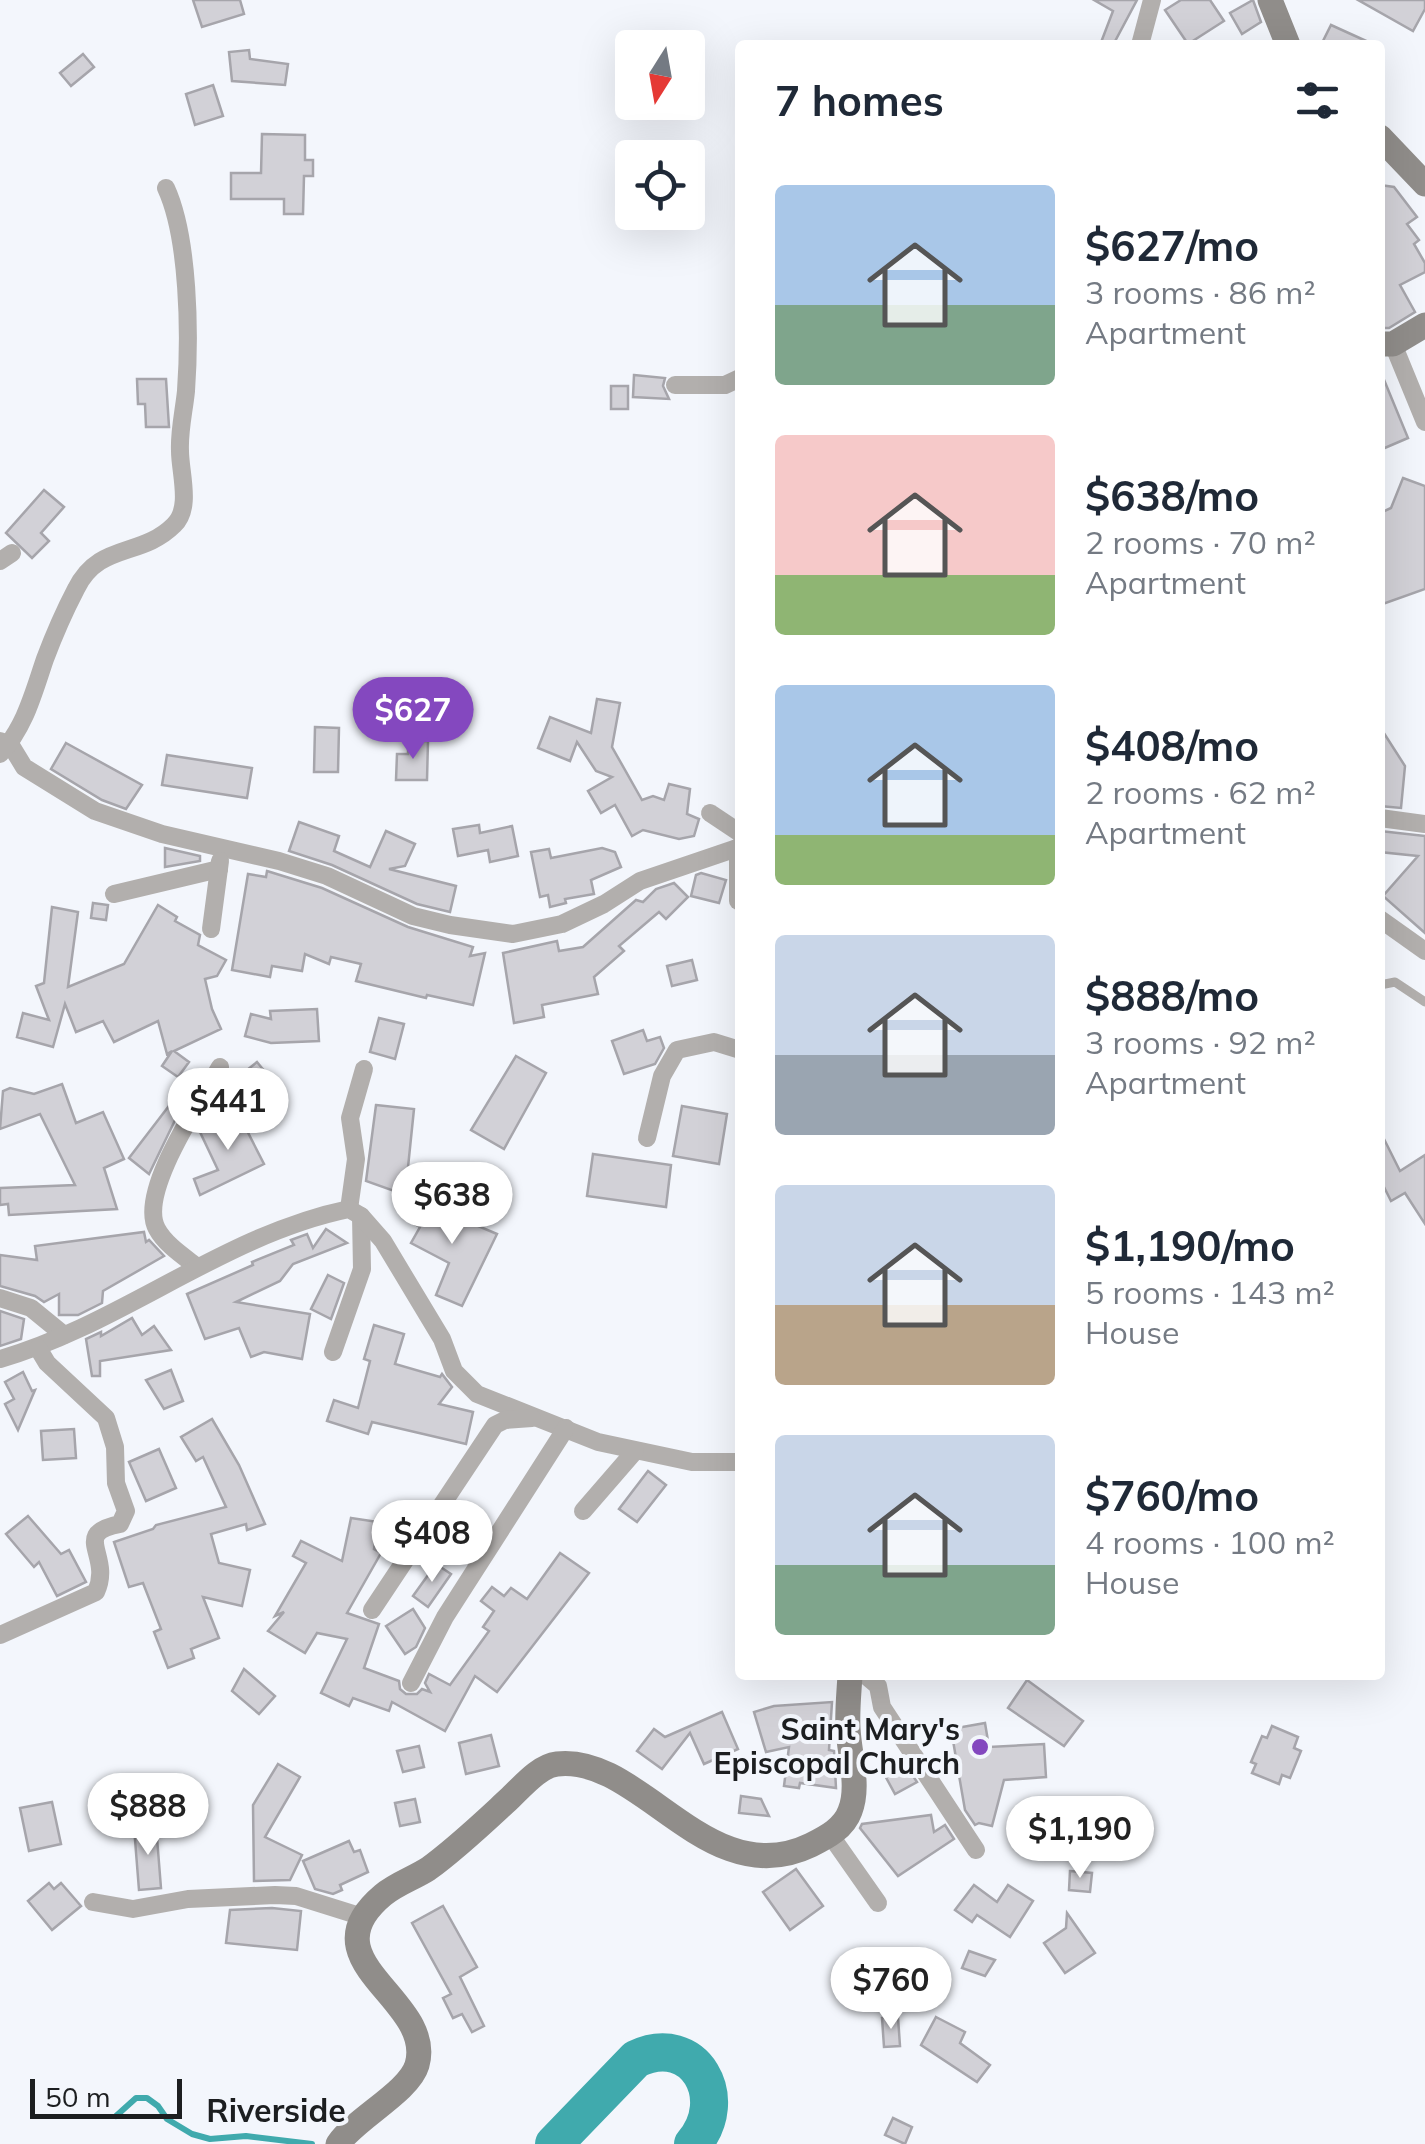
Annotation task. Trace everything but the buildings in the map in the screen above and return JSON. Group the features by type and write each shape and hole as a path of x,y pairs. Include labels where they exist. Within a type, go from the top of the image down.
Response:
{"main road":[{"path":"1270,1 1285,40"},
{"path":"1385,142 1425,184"},
{"path":"1386,344 1425,325"},
{"path":"339,2141 378,2104 402,2088 419,2060 407,2018 358,1956 356,1938 363,1917 384,1894 436,1863 550,1765 576,1762 595,1769 686,1827 740,1852 764,1857 793,1854 830,1836 850,1813 854,1792 848,1726 850,1680"}],"street":[{"path":"1141,40 1152,0"},
{"path":"166,188 176,208 183,243 186,388 180,448 180,516 176,524 156,538 102,558 86,570 52,638 24,722 3,747 24,767 95,811 162,834 222,846 327,876 413,916 514,934 562,924 640,881 735,844"},
{"path":"1386,344 1425,422"},
{"path":"675,385 725,385 735,380"},
{"path":"710,813 735,838"},
{"path":"1385,819 1425,824"},
{"path":"211,930 222,846"},
{"path":"114,894 219,869"},
{"path":"1385,923 1425,951"},
{"path":"647,1138 662,1076 677,1050 714,1042 735,1048"},
{"path":"196,1266 156,1228 152,1204 162,1173 220,1067"},
{"path":"333,1352 362,1270 350,1118 364,1070"},
{"path":"0,1360 38,1348 196,1266 315,1216 355,1213"},
{"path":"355,1213 382,1241 409,1283 442,1339 454,1372 477,1394 598,1442 692,1462 735,1462"},
{"path":"0,1298 30,1308 64,1335"},
{"path":"0,1635 96,1592 102,1568 94,1544 96,1533 100,1528 120,1524 126,1512 116,1483 115,1446 106,1418 47,1363 38,1348"},
{"path":"372,1610 495,1425 505,1420 537,1417"},
{"path":"411,1683 445,1618 566,1428"},
{"path":"583,1511 635,1451"},
{"path":"871,1680 878,1686 882,1707 976,1850"},
{"path":"830,1836 878,1902"},
{"path":"94,1902 133,1909 188,1899 286,1896 363,1917"}],"lane":[{"path":"1385,985 1394,982 1425,1002"}],"waterway":[{"path":"554,2144 636,2059 657,2053 675,2054 690,2062 708,2090 709,2108 693,2144"},
{"path":"116,2116 136,2098 147,2098 167,2119 192,2134 210,2139 246,2136 312,2144"}],"place":[{"name":"Saint Mary's Episcopal Church","path":"980,1747"}],"district":[{"name":"Riverside","path":"276,2111"}]}
